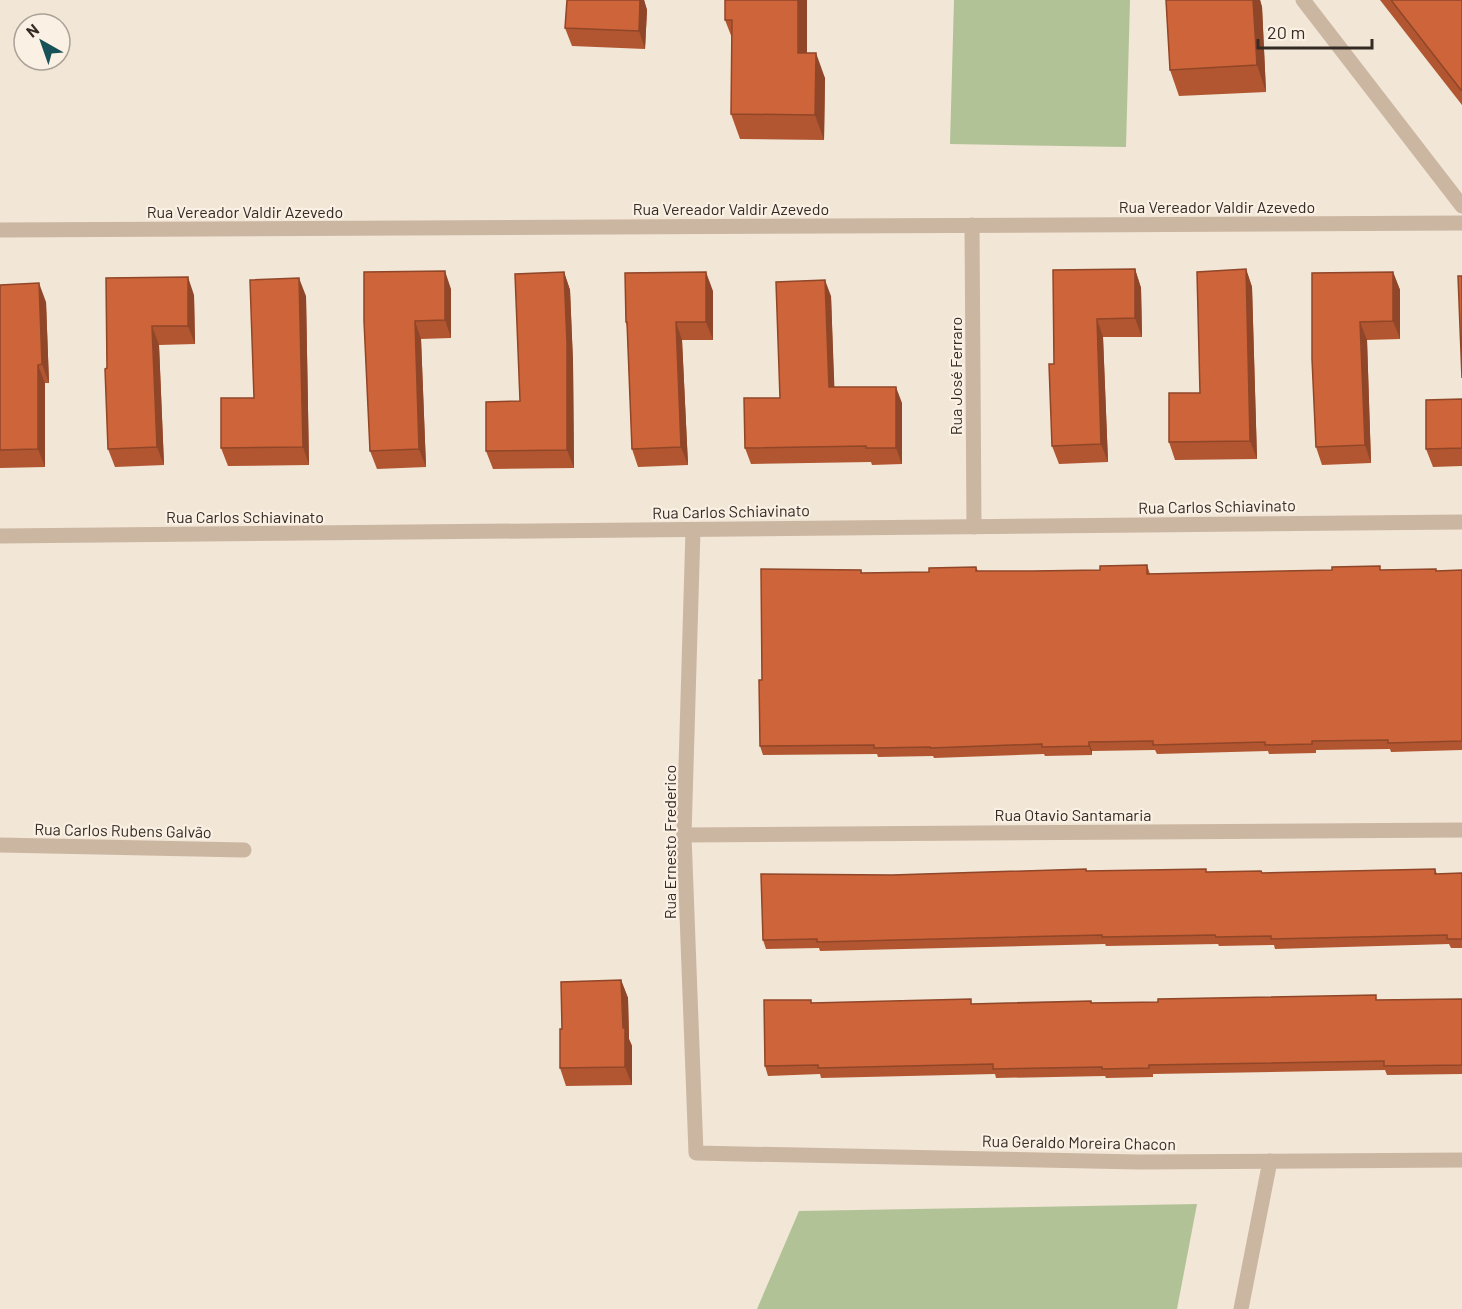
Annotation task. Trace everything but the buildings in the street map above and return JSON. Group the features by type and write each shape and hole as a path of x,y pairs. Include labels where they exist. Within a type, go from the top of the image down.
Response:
{"street":[{"path":"1303,0 1462,206"},
{"name":"Rua Vereador Valdir Azevedo","path":"0,230 1462,223"},
{"name":"Rua José Ferraro","path":"972,225 974,527"},
{"name":"Rua Carlos Schiavinato","path":"0,536 1462,522"},
{"name":"Rua Ernesto Frederico","path":"693,530 684,835 696,1153"},
{"name":"Rua Otavio Santamaria","path":"684,835 1462,830"},
{"name":"Rua Carlos Rubens Galvão","path":"0,845 244,850"},
{"name":"Rua Geraldo Moreira Chacon","path":"696,1153 1138,1162 1462,1160"},
{"path":"1242,1309 1270,1161"}],"green space":[{"path":"954,0 1130,0 1126,147 950,144"},
{"path":"1197,1204 1177,1309 757,1309 799,1211"}]}
